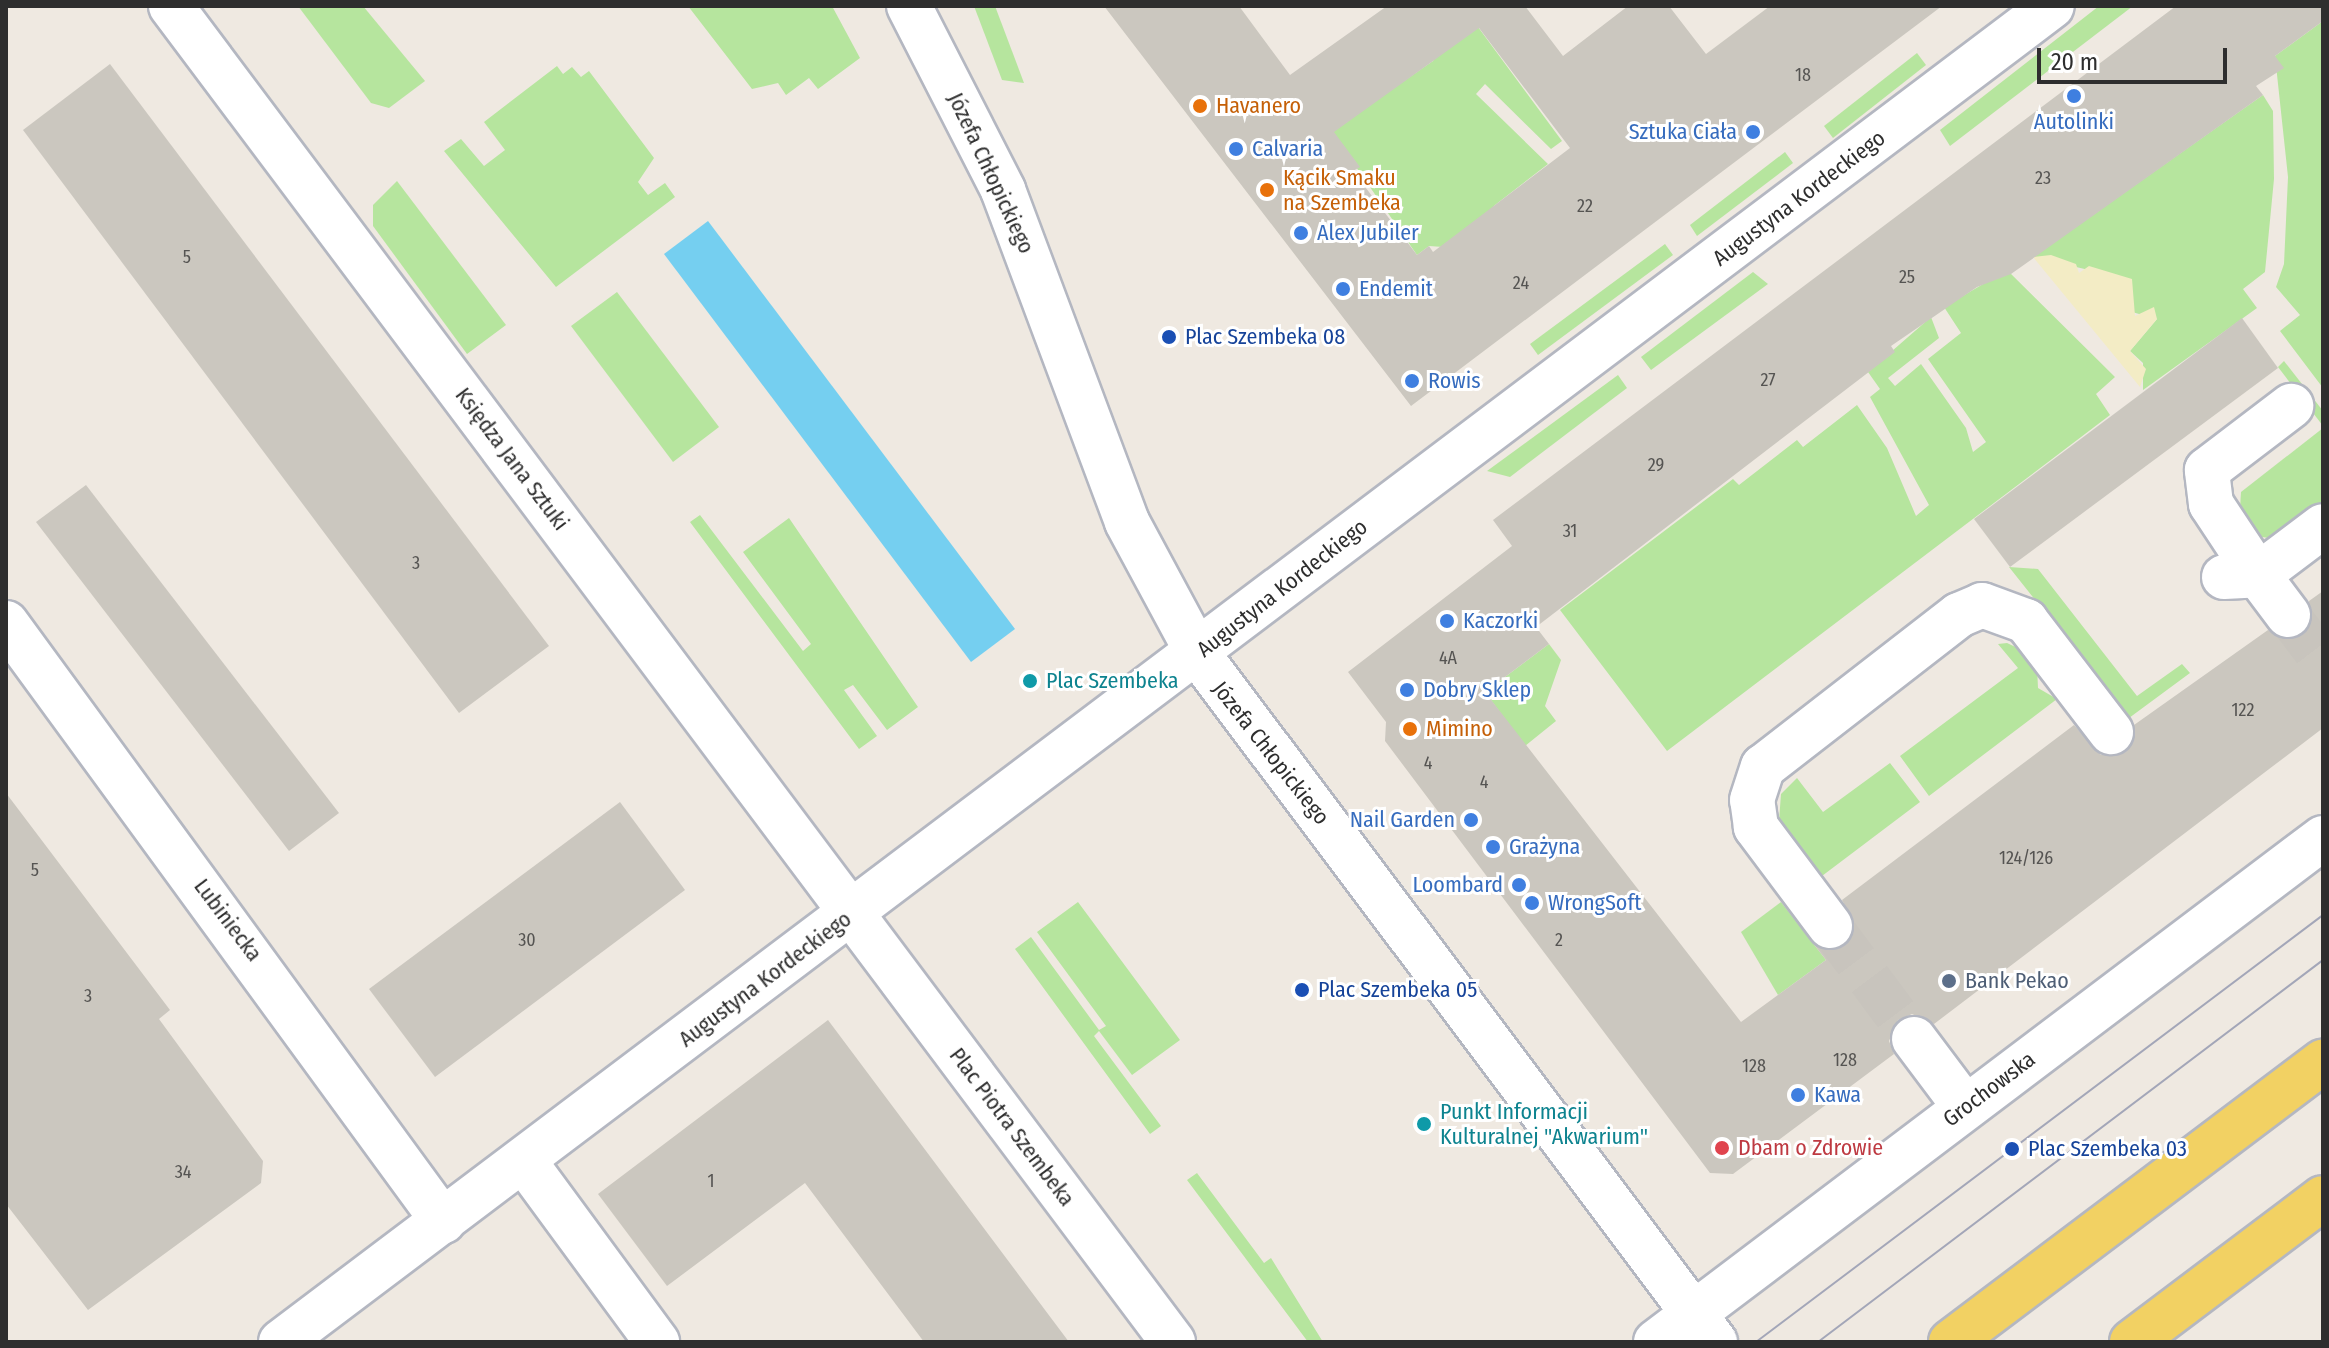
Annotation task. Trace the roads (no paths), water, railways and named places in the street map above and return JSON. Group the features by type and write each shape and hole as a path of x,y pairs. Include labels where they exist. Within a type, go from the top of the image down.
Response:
{"main road":[{"path":"1951,1342 2323,1062"},
{"path":"2132,1342 2323,1198"}],"street":[{"name":"Księdza Jana Sztuki","path":"171,6 851,913"},
{"name":"Józefa Chłopickiego","path":"909,6 1003,190 1127,522 1198,654 1705,1327"},
{"name":"Augustyna Kordeckiego","path":"281,1342 1198,654 2052,6"},
{"path":"2288,615 2241,576 2211,504 2207,470 2291,406"},
{"path":"2241,576 2323,526"},
{"path":"1830,926 1756,827 1752,800 1763,767 1959,615 1982,605 2026,621 2111,732"},
{"name":"Lubiniecka","path":"6,623 443,1221"},
{"name":"Grochowska","path":"1656,1342 1705,1327 1965,1107 2323,838"},
{"name":"Plac Piotra Szembeka","path":"851,913 1173,1342"},
{"path":"1914,1039 1965,1107"},
{"path":"524,1161 657,1342"}],"water":[{"path":"708,221 1015,629 971,662 664,254"}],"tunnel":[{"path":"2288,615 2323,661"},
{"path":"1830,926 1914,1039"}],"tram line":[{"path":"1756,1342 2323,915"},
{"path":"1818,1342 2323,960"}],"place":[{"name":"Autolinki","path":"2074,96"},
{"name":"Havanero","path":"1200,106"},
{"name":"Sztuka Ciała","path":"1753,132"},
{"name":"Calvaria","path":"1236,149"},
{"name":"Kącik Smaku na Szembeka","path":"1267,190"},
{"name":"Alex Jubiler","path":"1301,233"},
{"name":"Endemit","path":"1343,289"},
{"name":"Plac Szembeka 08","path":"1169,337"},
{"name":"Rowis","path":"1412,381"},
{"name":"Kaczorki","path":"1447,621"},
{"name":"Plac Szembeka","path":"1030,681"},
{"name":"Dobry Sklep","path":"1407,690"},
{"name":"Mimino","path":"1410,729"},
{"name":"Nail Garden","path":"1471,820"},
{"name":"Grażyna","path":"1493,847"},
{"name":"Loombard","path":"1519,885"},
{"name":"WrongSoft","path":"1532,903"},
{"name":"Bank Pekao","path":"1949,981"},
{"name":"Plac Szembeka 05","path":"1302,990"},
{"name":"Kawa","path":"1798,1095"},
{"name":"Punkt Informacji Kulturalnej \"Akwarium\"","path":"1424,1124"},
{"name":"Dbam o Zdrowie","path":"1722,1148"},
{"name":"Plac Szembeka 03","path":"2012,1149"}]}
